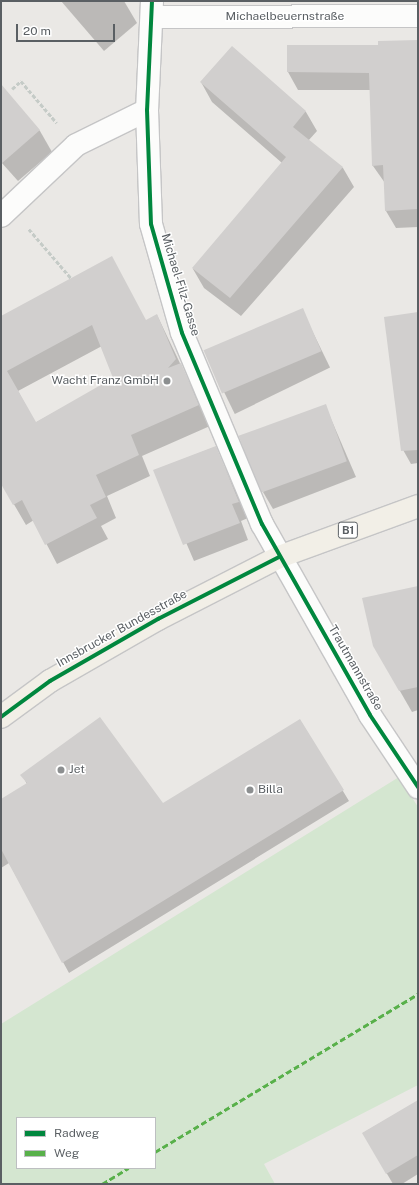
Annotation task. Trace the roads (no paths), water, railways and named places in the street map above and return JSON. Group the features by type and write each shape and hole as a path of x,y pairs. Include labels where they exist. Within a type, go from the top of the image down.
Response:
{"main road":[{"name":"Innsbrucker Bundesstraße","path":"1,717 50,681 158,619 279,557 418,506"}],"street":[{"name":"Michaelbeuernstraße","path":"152,9 418,16"},
{"name":"Michael-Filz-Gasse","path":"152,9 147,110 151,224 182,333 279,557"},
{"path":"6,212 76,145 147,110"},
{"name":"Trautmannstraße","path":"279,557 370,715 418,787"}],"place":[{"name":"Wacht Franz GmbH","path":"167,381"},
{"name":"Jet","path":"61,770"},
{"name":"Billa","path":"250,790"}]}
